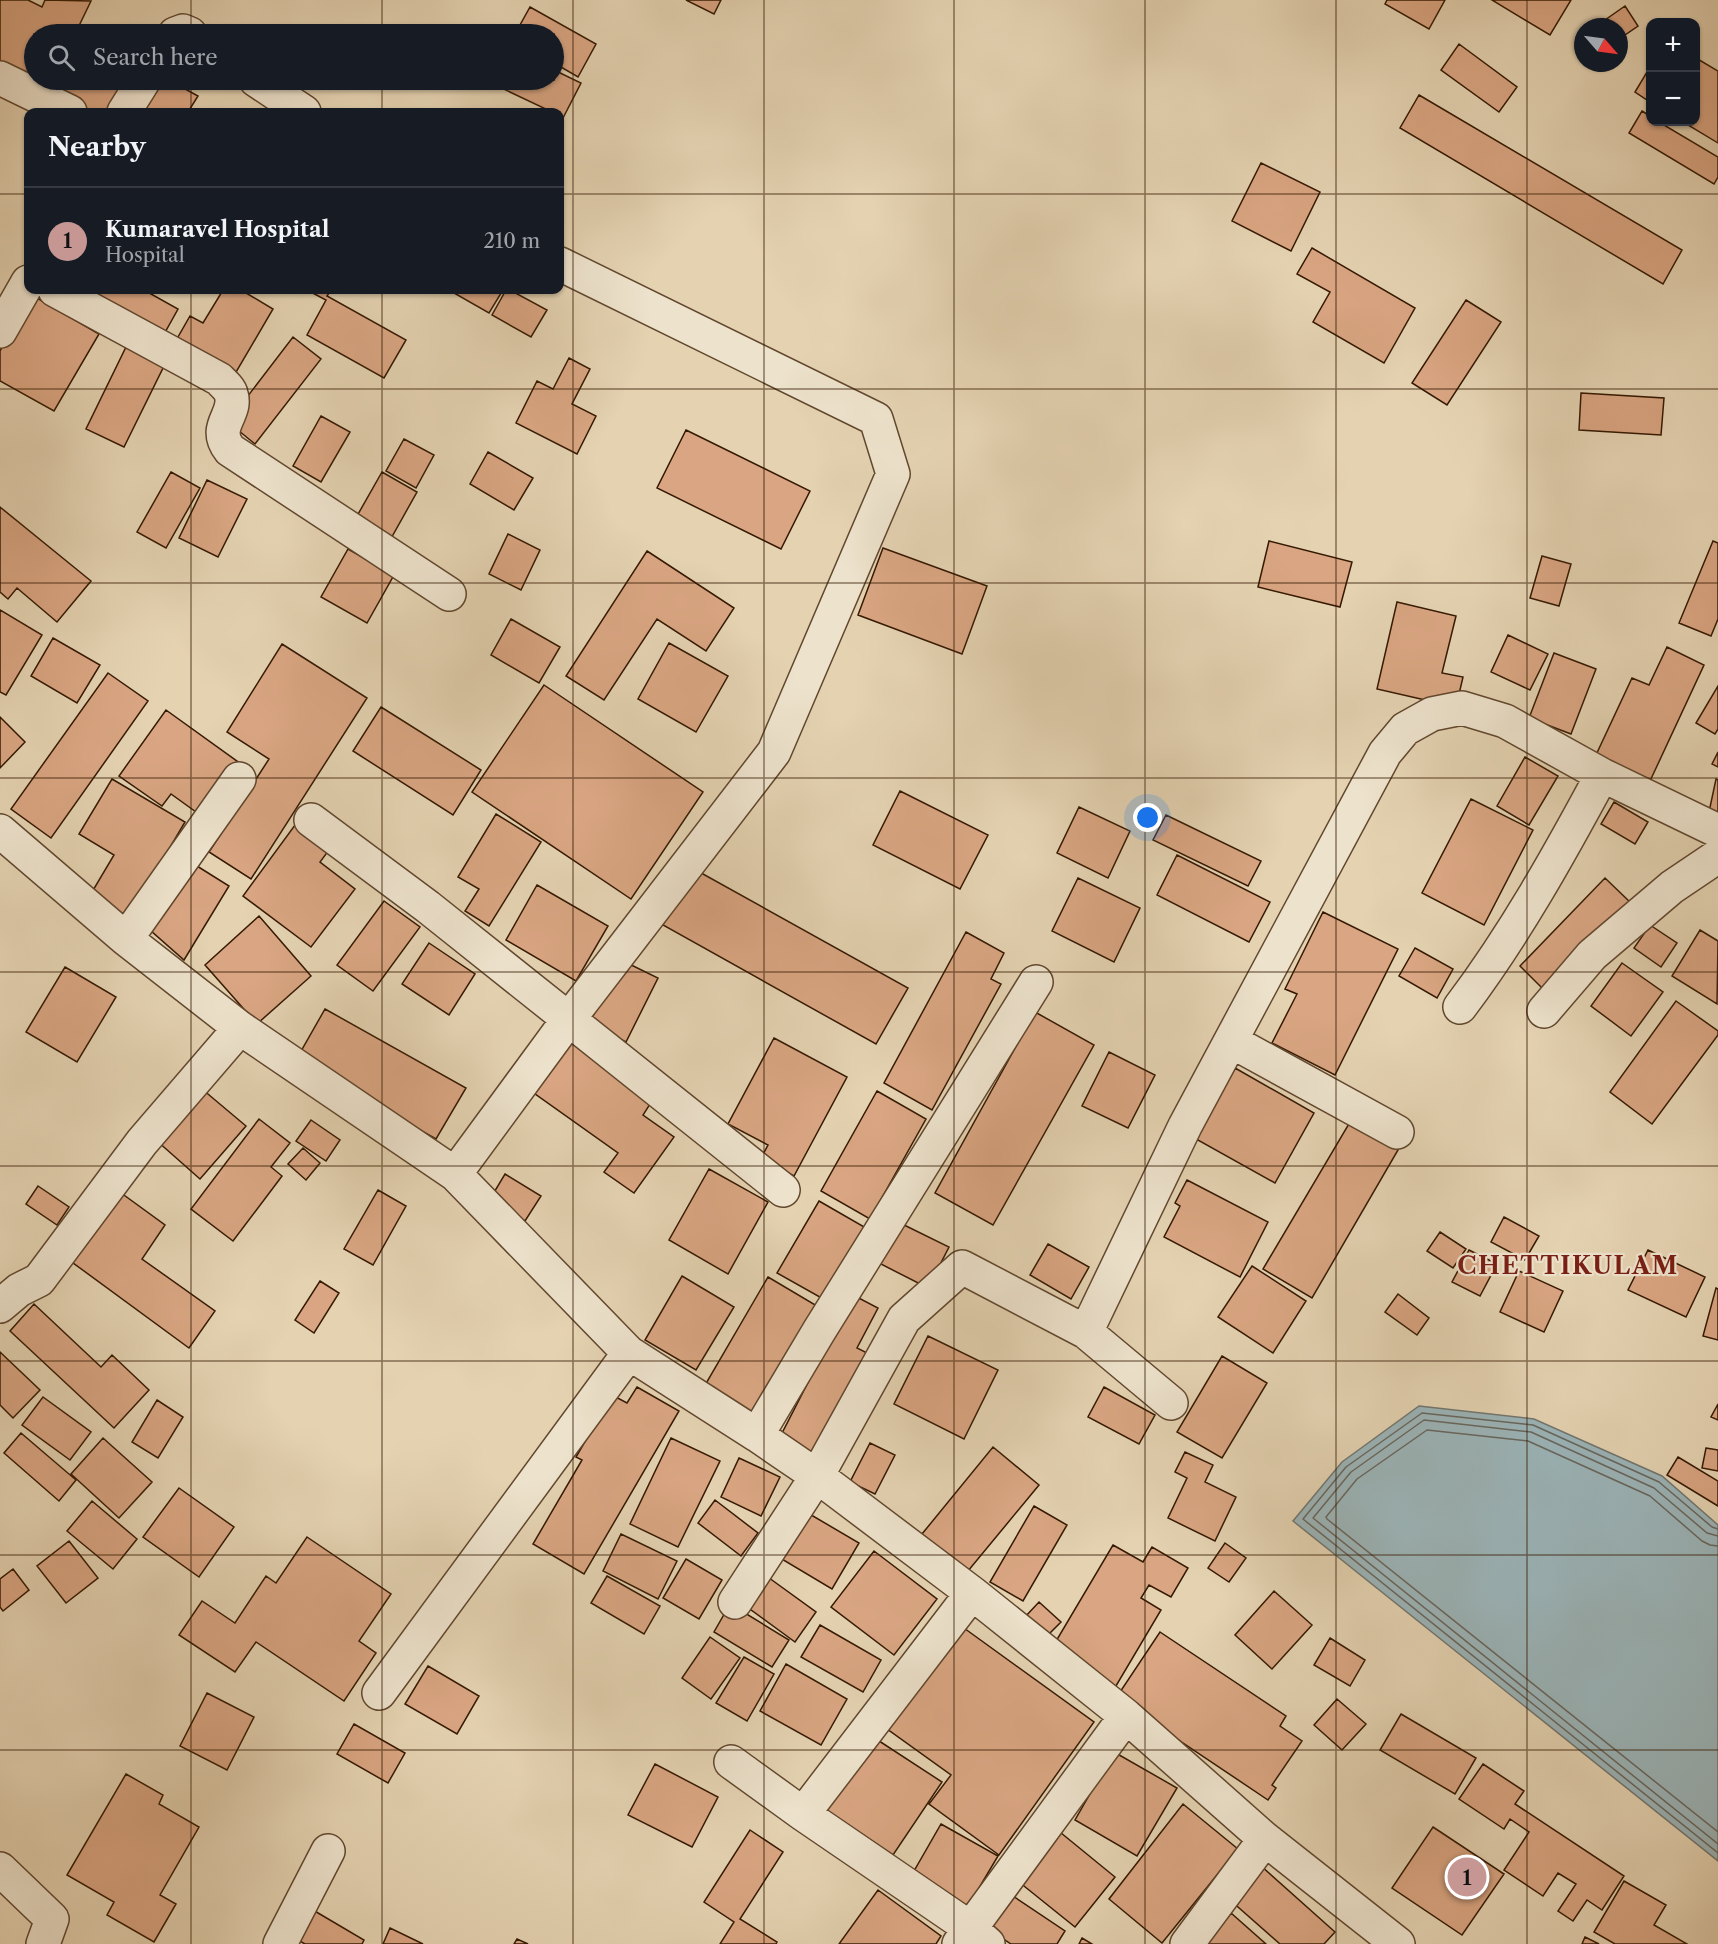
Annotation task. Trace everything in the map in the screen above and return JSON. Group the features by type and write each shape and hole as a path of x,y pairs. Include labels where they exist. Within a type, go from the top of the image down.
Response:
{"street":[{"path":"0,78 24,90"},
{"path":"25,90 62,108"},
{"path":"126,108 138,90"},
{"path":"271,90 298,108"},
{"path":"455,1174 568,1020 774,752 893,474 876,419 564,266"},
{"path":"0,332 24,289"},
{"path":"62,294 219,379 231,393 232,404 223,431 224,442 230,450 449,594"},
{"path":"1086,1332 1185,1126 1385,753 1405,729 1432,714 1462,708 1505,721 1602,775 1718,831"},
{"path":"1460,1007 1481,979 1551,868 1602,775"},
{"path":"126,939 239,779"},
{"path":"311,820 428,908 783,1190"},
{"path":"0,831 126,939 240,1028 455,1174 628,1353 817,1476 972,1593 1126,1716 1265,1839 1398,1944"},
{"path":"1544,1011 1592,955 1672,887 1718,856"},
{"path":"757,1435 1036,982"},
{"path":"0,1306 19,1290 39,1280 142,1142 240,1028"},
{"path":"1231,1041 1397,1132"},
{"path":"735,1602 817,1476 904,1319 962,1267 1086,1332 1171,1402"},
{"path":"380,1693 628,1353"},
{"path":"803,1814 972,1593"},
{"path":"731,1762 972,1939 1126,1716"},
{"path":"1187,1944 1265,1839"},
{"path":"280,1944 328,1851"},
{"path":"0,1869 52,1919 43,1944"}],"water":[{"path":"1419,1406 1534,1419 1662,1476 1718,1525 1718,1861 1293,1521 1342,1462"}],"building":[{"path":"0,0 28,0 42,7 45,0 91,1 80,24 24,24 24,77 0,65"},
{"path":"686,0 721,0 714,14"},
{"path":"1387,0 1445,0 1429,29 1385,4"},
{"path":"1492,0 1571,0 1550,35"},
{"path":"1625,6 1638,26 1628,33 1628,18 1608,18"},
{"path":"530,7 560,24 521,24"},
{"path":"564,26 596,44 578,77 564,69"},
{"path":"1459,44 1517,87 1499,112 1441,70"},
{"path":"1700,60 1718,71 1718,143 1690,126 1700,126"},
{"path":"1646,74 1646,99 1635,92"},
{"path":"564,75 581,83 564,116 564,108 544,108 506,90 564,90"},
{"path":"53,90 127,90 117,108 84,108 52,92"},
{"path":"146,90 187,90 198,96 190,108 136,108"},
{"path":"1419,95 1682,250 1663,284 1400,128"},
{"path":"1642,111 1646,114 1646,126 1666,126 1718,157 1718,177 1714,184 1629,133"},
{"path":"1261,163 1320,192 1291,251 1232,221"},
{"path":"1312,248 1415,308 1384,363 1313,322 1330,292 1297,274"},
{"path":"86,294 151,294 178,309 163,336"},
{"path":"221,294 248,294 273,309 232,379 174,344 190,316 203,323"},
{"path":"315,294 328,294 327,296 406,340 384,378 307,335 326,300"},
{"path":"456,294 501,294 489,313"},
{"path":"504,294 517,294 547,310 531,337 492,315"},
{"path":"32,295 99,334 54,411 0,381 0,351"},
{"path":"1466,300 1501,322 1447,405 1412,383"},
{"path":"293,337 321,359 255,444 228,422"},
{"path":"126,347 164,366 124,447 86,429"},
{"path":"569,358 590,369 572,404 596,416 577,454 516,423 537,381 553,389"},
{"path":"1581,393 1664,398 1661,435 1579,430"},
{"path":"321,416 350,432 321,482 293,466"},
{"path":"686,430 810,491 781,549 657,488"},
{"path":"404,439 434,455 416,488 386,471"},
{"path":"488,452 533,478 514,510 470,484"},
{"path":"171,472 200,488 166,548 137,532"},
{"path":"382,472 417,492 389,542 353,523"},
{"path":"207,480 247,499 218,557 179,538"},
{"path":"0,507 91,581 57,622 17,588 8,599 0,592"},
{"path":"508,534 540,550 521,590 489,574"},
{"path":"1269,541 1352,562 1340,607 1258,587"},
{"path":"1713,541 1718,543 1718,619 1711,636 1679,623"},
{"path":"883,548 987,586 962,654 858,615"},
{"path":"348,549 394,575 367,623 321,597"},
{"path":"647,551 734,608 706,651 657,619 604,700 566,676"},
{"path":"1542,556 1571,564 1559,606 1530,598"},
{"path":"1397,602 1456,616 1442,673 1463,677 1456,707 1377,689"},
{"path":"0,610 42,635 6,695 0,692"},
{"path":"511,619 560,647 539,683 491,655"},
{"path":"1508,635 1548,654 1530,690 1491,672"},
{"path":"53,638 100,665 77,703 31,676"},
{"path":"669,643 728,676 696,732 638,699"},
{"path":"282,644 367,698 251,879 209,852 269,759 227,732"},
{"path":"1667,647 1704,665 1650,781 1596,755 1632,678 1649,685"},
{"path":"1554,653 1596,669 1571,734 1529,718"},
{"path":"108,673 148,701 51,838 11,809"},
{"path":"544,685 703,792 631,899 472,792"},
{"path":"1718,686 1718,729 1715,734 1696,723"},
{"path":"381,707 481,770 453,815 353,751"},
{"path":"166,710 241,764 203,817 171,794 162,806 119,776"},
{"path":"0,717 25,742 0,768"},
{"path":"1718,752 1718,767 1712,764"},
{"path":"1525,757 1558,776 1529,825 1497,806"},
{"path":"112,779 185,822 128,919 89,897 114,855 79,834"},
{"path":"1716,779 1718,780 1718,814 1709,812"},
{"path":"900,791 988,835 960,889 873,845"},
{"path":"1471,799 1533,830 1484,925 1422,893"},
{"path":"1614,802 1648,822 1635,844 1601,824"},
{"path":"1079,807 1130,831 1108,878 1057,853"},
{"path":"496,814 541,842 489,926 465,911 479,889 458,877"},
{"path":"1166,815 1261,861 1248,886 1153,840"},
{"path":"298,821 332,846 320,862 355,889 311,947 243,896"},
{"path":"1177,855 1270,902 1249,942 1157,895"},
{"path":"189,861 229,886 184,960 150,930"},
{"path":"694,869 908,988 876,1044 663,925"},
{"path":"1078,878 1140,908 1114,962 1052,931"},
{"path":"1605,878 1631,903 1545,991 1520,966"},
{"path":"537,885 608,926 576,981 506,940"},
{"path":"384,901 420,927 373,991 337,965"},
{"path":"1323,912 1398,949 1335,1075 1272,1043 1297,994 1285,989"},
{"path":"259,916 311,976 257,1024 205,965"},
{"path":"1650,925 1677,943 1661,967 1634,948"},
{"path":"1700,930 1718,941 1717,1004 1672,976"},
{"path":"966,932 1004,953 991,979 1001,984 932,1110 884,1083"},
{"path":"429,943 475,974 449,1015 402,984"},
{"path":"1415,948 1453,969 1437,998 1399,976"},
{"path":"621,960 658,978 626,1042 589,1024"},
{"path":"1622,963 1663,992 1631,1036 1591,1006"},
{"path":"65,967 116,997 77,1062 26,1032"},
{"path":"1676,1001 1718,1031 1718,1035 1652,1124 1610,1092"},
{"path":"325,1009 466,1088 436,1139 296,1060"},
{"path":"1035,1012 1094,1045 993,1225 935,1193"},
{"path":"774,1038 847,1077 794,1176 761,1158 768,1145 728,1124"},
{"path":"567,1040 652,1101 643,1115 674,1137 634,1193 604,1172 618,1153 531,1091"},
{"path":"1109,1052 1155,1075 1128,1128 1082,1106"},
{"path":"1235,1068 1314,1113 1275,1183 1196,1139"},
{"path":"202,1089 246,1126 200,1179 157,1141"},
{"path":"877,1091 926,1119 870,1219 821,1191"},
{"path":"259,1119 290,1143 271,1167 282,1176 233,1241 191,1209"},
{"path":"311,1120 340,1140 326,1161 296,1141"},
{"path":"1350,1122 1398,1150 1312,1298 1263,1269"},
{"path":"303,1148 320,1163 306,1180 288,1164"},
{"path":"709,1169 768,1202 728,1274 669,1240"},
{"path":"505,1174 541,1196 525,1221 490,1199"},
{"path":"1187,1180 1268,1222 1240,1277 1164,1237 1180,1206 1175,1203"},
{"path":"38,1186 69,1207 57,1225 26,1204"},
{"path":"117,1190 165,1225 142,1259 215,1311 189,1348 69,1260"},
{"path":"378,1190 406,1206 373,1265 344,1249"},
{"path":"819,1201 866,1228 825,1300 777,1273"},
{"path":"1504,1217 1539,1236 1525,1260 1491,1242"},
{"path":"896,1221 949,1247 928,1288 875,1261"},
{"path":"1440,1232 1466,1249 1453,1268 1427,1251"},
{"path":"1048,1244 1089,1267 1071,1299 1030,1275"},
{"path":"1469,1250 1497,1264 1480,1296 1452,1282"},
{"path":"1648,1250 1705,1277 1686,1317 1628,1290"},
{"path":"1252,1266 1306,1301 1273,1353 1218,1317"},
{"path":"1519,1271 1563,1291 1544,1332 1500,1312"},
{"path":"682,1276 734,1307 696,1370 645,1340"},
{"path":"768,1277 817,1306 750,1421 701,1392"},
{"path":"320,1281 339,1293 314,1333 295,1320"},
{"path":"1716,1288 1718,1289 1718,1340 1703,1336"},
{"path":"1398,1294 1429,1318 1417,1335 1385,1312"},
{"path":"853,1295 878,1308 857,1348 873,1356 820,1460 779,1439"},
{"path":"34,1304 101,1367 112,1355 149,1390 114,1428 10,1331"},
{"path":"928,1336 998,1370 964,1439 894,1404"},
{"path":"0,1352 40,1390 13,1418 0,1405"},
{"path":"1222,1356 1267,1383 1222,1458 1177,1432"},
{"path":"637,1387 679,1411 584,1574 533,1544 582,1460 576,1457 612,1395 627,1403"},
{"path":"1104,1387 1155,1415 1139,1444 1088,1417"},
{"path":"43,1397 91,1432 70,1460 22,1425"},
{"path":"157,1400 183,1417 158,1458 132,1442"},
{"path":"1718,1404 1718,1420 1711,1417"},
{"path":"21,1433 76,1480 59,1501 4,1453"},
{"path":"103,1438 152,1482 119,1518 71,1474"},
{"path":"671,1438 720,1461 678,1547 630,1524"},
{"path":"870,1443 895,1455 875,1494 850,1482"},
{"path":"993,1447 1039,1485 968,1571 922,1534"},
{"path":"1706,1448 1718,1450 1718,1471 1702,1468"},
{"path":"1185,1452 1213,1465 1205,1482 1236,1497 1215,1541 1168,1518 1187,1478 1175,1472"},
{"path":"1678,1457 1718,1481 1718,1506 1667,1475"},
{"path":"739,1458 780,1477 761,1516 721,1497"},
{"path":"179,1488 234,1527 199,1577 143,1537"},
{"path":"715,1500 758,1533 741,1556 698,1523"},
{"path":"92,1501 137,1539 113,1569 67,1531"},
{"path":"1034,1506 1067,1525 1023,1601 990,1582"},
{"path":"801,1509 859,1543 832,1589 775,1555"},
{"path":"621,1534 677,1561 658,1599 603,1571"},
{"path":"307,1537 391,1594 359,1641 376,1653 344,1701 256,1642 235,1672 179,1635 202,1601 235,1623 266,1576 276,1583"},
{"path":"69,1541 98,1578 66,1603 37,1566"},
{"path":"1225,1543 1246,1558 1229,1582 1208,1568"},
{"path":"1113,1545 1143,1562 1152,1547 1188,1568 1171,1597 1149,1585 1141,1598 1161,1610 1113,1691 1049,1653"},
{"path":"874,1551 937,1599 894,1655 831,1607"},
{"path":"686,1559 722,1580 699,1619 663,1598"},
{"path":"13,1569 29,1590 3,1611 0,1607 0,1579"},
{"path":"765,1575 816,1612 795,1642 743,1604"},
{"path":"607,1576 660,1606 644,1634 591,1603"},
{"path":"1274,1591 1312,1625 1272,1669 1235,1635"},
{"path":"1039,1602 1061,1622 1046,1637 1025,1617"},
{"path":"730,1604 789,1640 772,1667 714,1632"},
{"path":"957,1623 1094,1722 999,1855 929,1804 951,1775 883,1726"},
{"path":"820,1625 881,1660 863,1692 801,1657"},
{"path":"1160,1632 1286,1716 1280,1726 1302,1741 1272,1785 1276,1788 1268,1800 1116,1698"},
{"path":"710,1637 740,1658 711,1699 682,1678"},
{"path":"1330,1638 1365,1660 1350,1686 1314,1665"},
{"path":"744,1657 774,1674 747,1721 716,1703"},
{"path":"786,1664 847,1699 821,1745 760,1711"},
{"path":"428,1666 479,1696 457,1734 405,1704"},
{"path":"207,1693 254,1717 227,1770 180,1746"},
{"path":"1337,1699 1366,1724 1342,1750 1314,1725"},
{"path":"1401,1714 1476,1758 1455,1794 1380,1750"},
{"path":"354,1724 405,1753 388,1783 337,1754"},
{"path":"873,1737 942,1782 893,1855 822,1808"},
{"path":"1114,1752 1177,1788 1137,1856 1075,1820"},
{"path":"655,1764 718,1797 692,1847 628,1815"},
{"path":"1483,1764 1524,1791 1515,1804 1624,1876 1602,1910 1587,1900 1573,1921 1558,1911 1576,1884 1558,1873 1543,1896 1504,1870 1529,1832 1510,1819 1504,1829 1459,1799"},
{"path":"126,1774 163,1795 159,1804 199,1827 160,1895 176,1904 154,1942 107,1915 114,1902 67,1875"},
{"path":"1183,1804 1238,1849 1162,1943 1109,1899"},
{"path":"941,1824 998,1856 966,1910 910,1878"},
{"path":"1433,1827 1504,1874 1462,1935 1392,1888"},
{"path":"1055,1828 1115,1877 1075,1927 1014,1878"},
{"path":"750,1830 783,1852 740,1919 777,1942 776,1944 720,1944 734,1922 704,1902"},
{"path":"1260,1865 1335,1932 1324,1944 1280,1944 1230,1900"},
{"path":"1624,1881 1666,1905 1654,1925 1687,1944 1615,1944 1594,1932"},
{"path":"878,1890 941,1936 936,1944 839,1944"},
{"path":"1010,1894 1065,1931 1057,1944 1011,1944 987,1928"},
{"path":"313,1910 364,1940 362,1944 305,1944 296,1939"},
{"path":"1231,1913 1266,1944 1204,1944"},
{"path":"390,1928 423,1944 383,1944"},
{"path":"1585,1937 1599,1944 1582,1944"},
{"path":"1082,1938 1092,1944 1079,1944"},
{"path":"517,1939 528,1944 514,1944"}],"place":[{"name":"Kumaravel Hospital","path":"1467,1877"}],"district":[{"name":"CHETTIKULAM","path":"1568,1266"}]}
